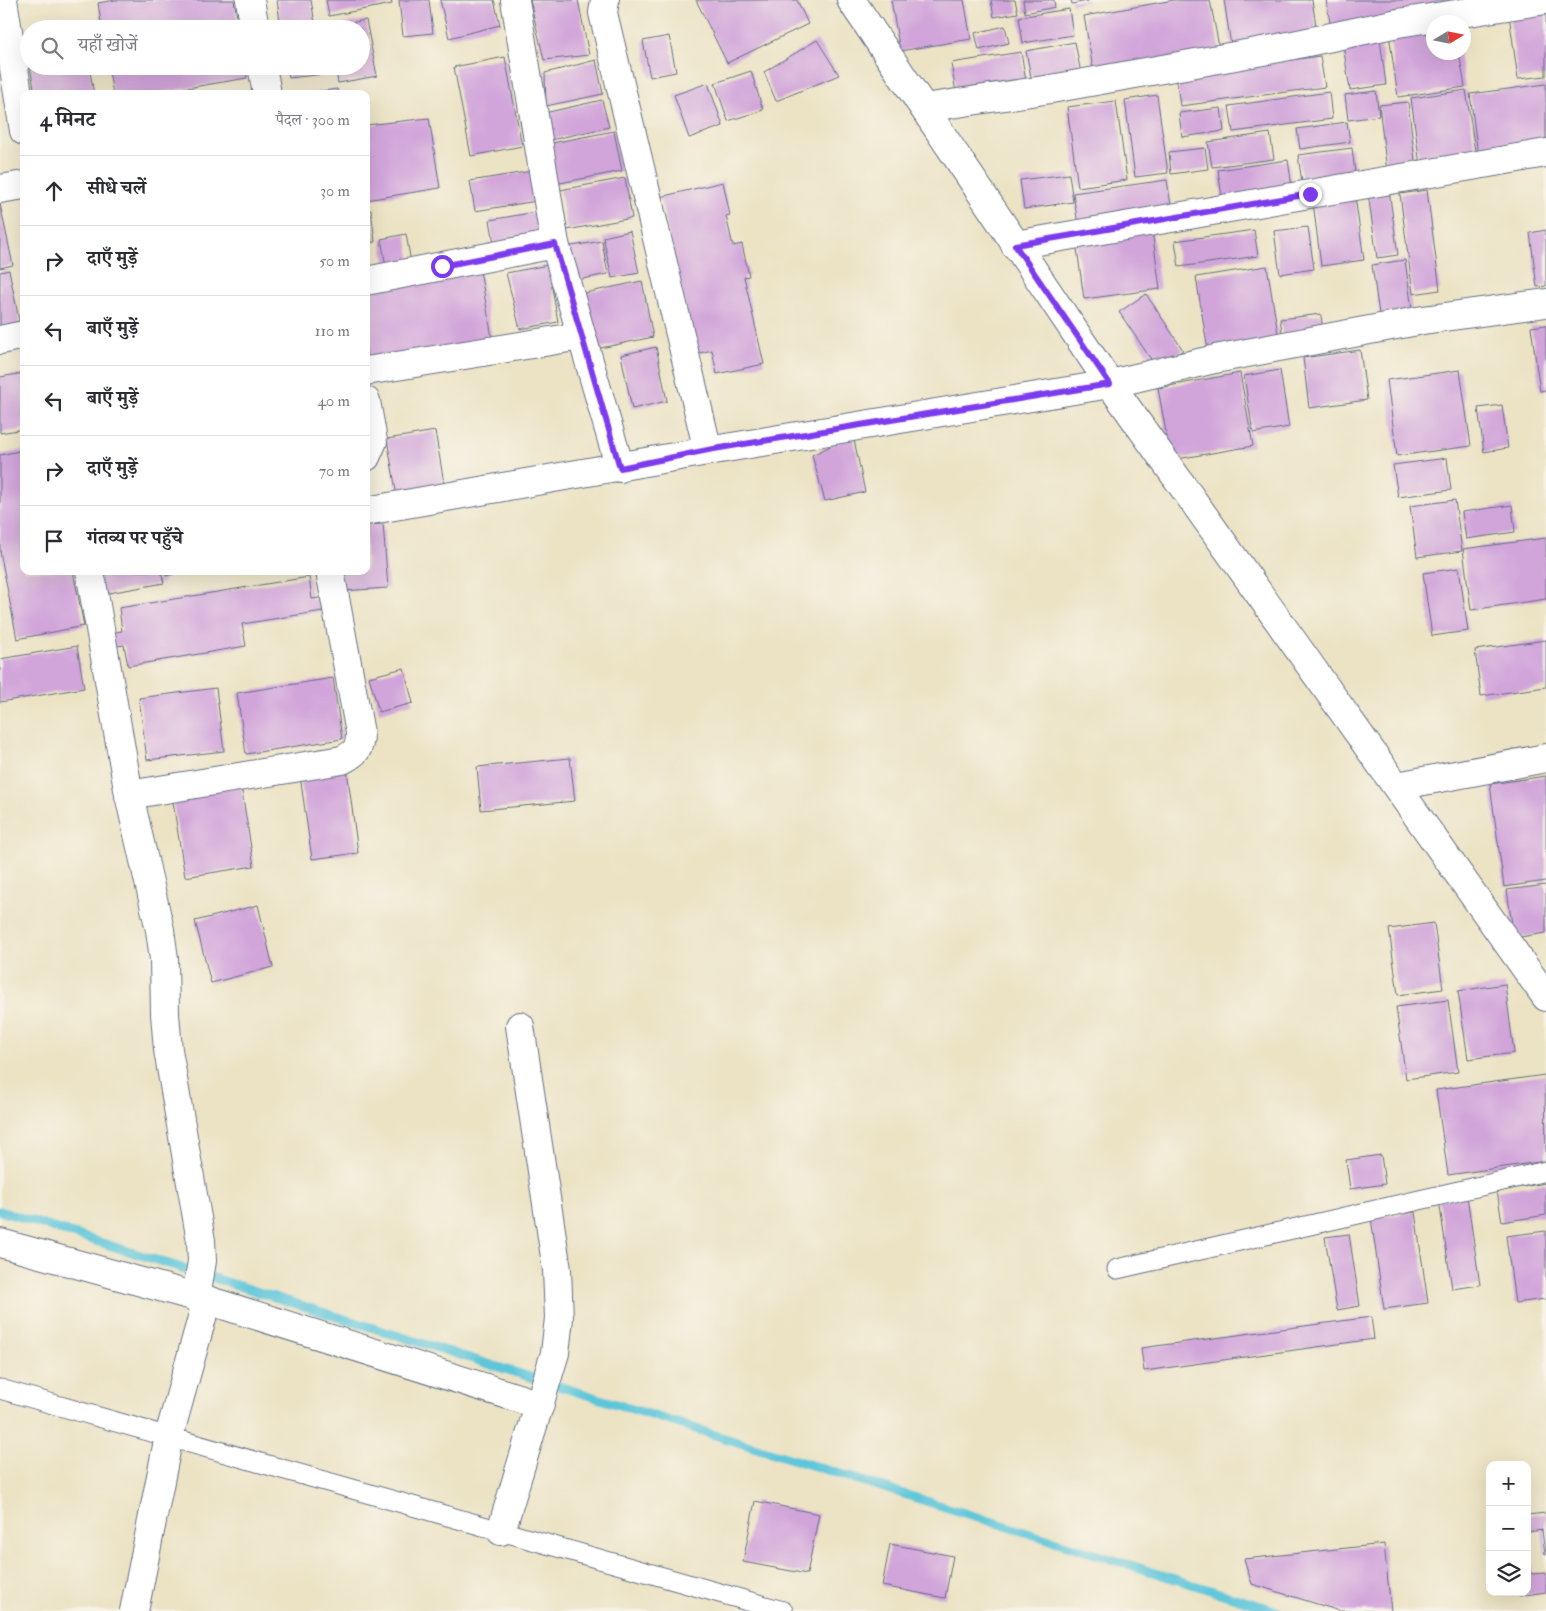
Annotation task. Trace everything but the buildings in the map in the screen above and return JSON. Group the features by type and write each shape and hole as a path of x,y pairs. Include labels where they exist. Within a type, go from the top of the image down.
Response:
{"street":[{"path":"3,0 20,106"},
{"path":"250,0 254,20"},
{"path":"515,0 555,244 620,468"},
{"path":"605,0 603,13 708,450"},
{"path":"851,0 1110,384 1546,997"},
{"path":"924,108 1060,88 1279,48 1398,22 1546,0"},
{"path":"264,75 266,90"},
{"path":"1015,245 1546,154"},
{"path":"0,189 20,186"},
{"path":"370,280 555,244"},
{"path":"370,510 620,468 708,450 1110,384 1215,358 1423,320 1546,303"},
{"path":"0,340 20,335"},
{"path":"370,370 581,336"},
{"path":"370,424 373,441 370,448"},
{"path":"91,575 129,795 160,930 164,959 168,1050 201,1240 201,1285 134,1611"},
{"path":"129,795 342,760 355,754 360,744 360,733 331,575"},
{"path":"1397,786 1546,758"},
{"path":"501,1531 555,1353 559,1318 557,1270 520,1026"},
{"path":"0,1243 201,1285 542,1400"}],"lane":[{"path":"1117,1269 1546,1171"},
{"path":"0,1389 783,1611"}],"waterway":[{"path":"0,1211 1277,1611"}],"route":[{"path":"442,266 555,244 620,468 708,450 1110,384 1015,245 1310,194"}]}
